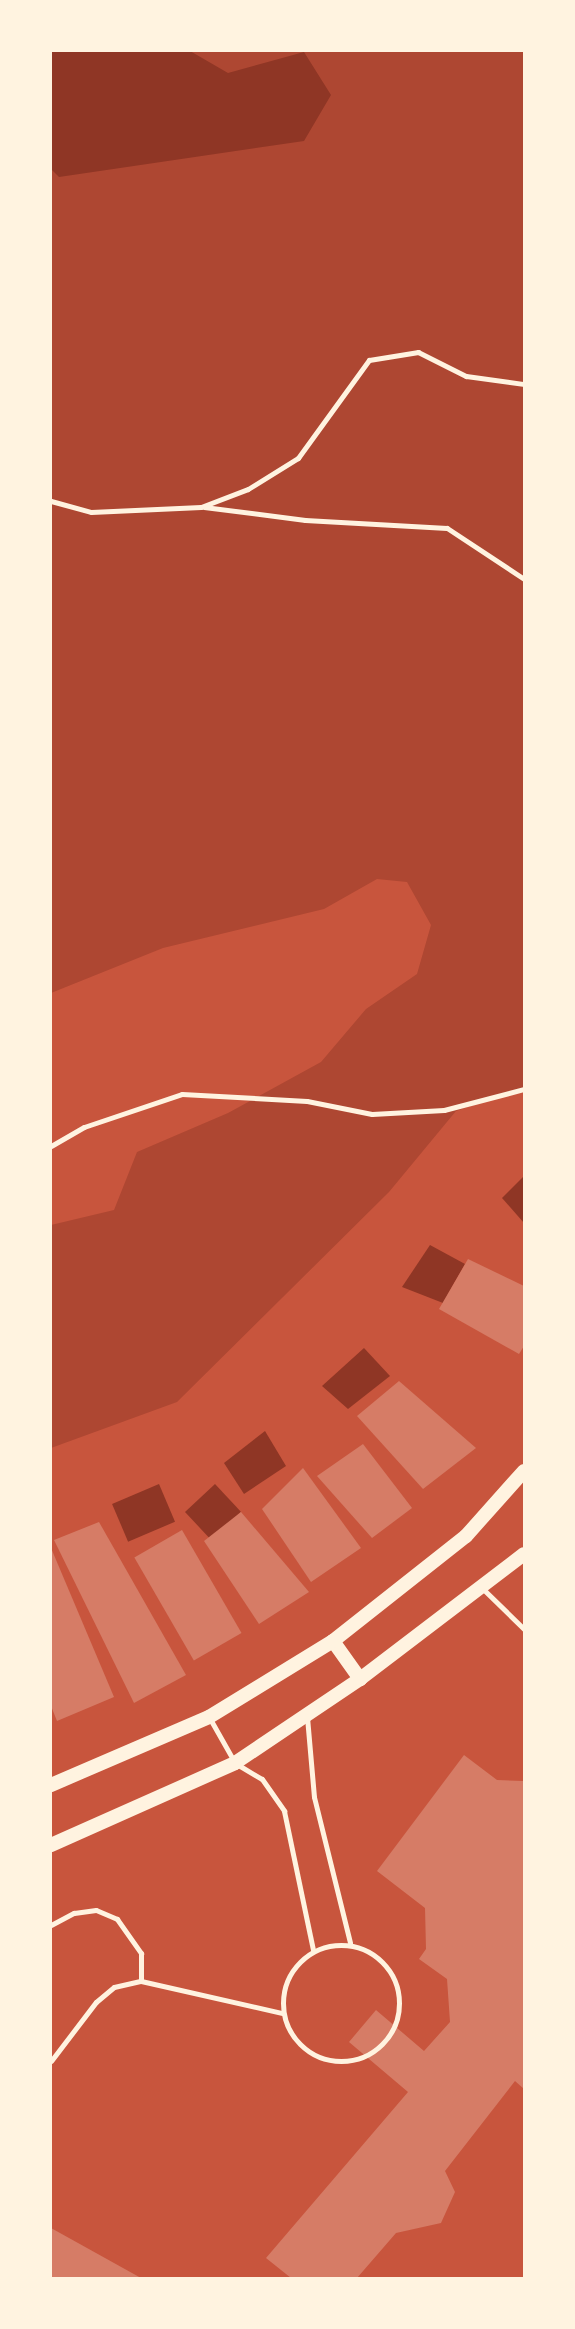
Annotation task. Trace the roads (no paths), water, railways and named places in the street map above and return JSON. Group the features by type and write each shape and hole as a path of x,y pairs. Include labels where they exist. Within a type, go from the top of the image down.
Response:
{"main road":[{"path":"51,1786 209,1717 333,1641 467,1536 524,1471"},
{"path":"51,1846 235,1763 360,1679 524,1554"},
{"path":"333,1641 360,1679"}],"lane":[{"path":"201,507 248,489 298,458 369,360 418,352 467,376 524,384"},
{"path":"53,504 91,512 201,507 305,520 447,528 524,579"},
{"path":"51,1146 84,1127 182,1094 307,1101 372,1114 444,1110 524,1089"},
{"path":"482,1588 524,1629"},
{"path":"307,1715 314,1797 350,1944"},
{"path":"209,1717 235,1763 262,1779 285,1811 313,1950"},
{"path":"51,1925 74,1913 96,1910 117,1919 141,1953 141,1981"},
{"path":"350,1944 383,1960 400,1992 395,2029 370,2056 333,2062 300,2046 282,2013 288,1977 313,1950 350,1944"},
{"path":"51,2061 96,2002 114,1987 141,1981 282,2013"}]}
